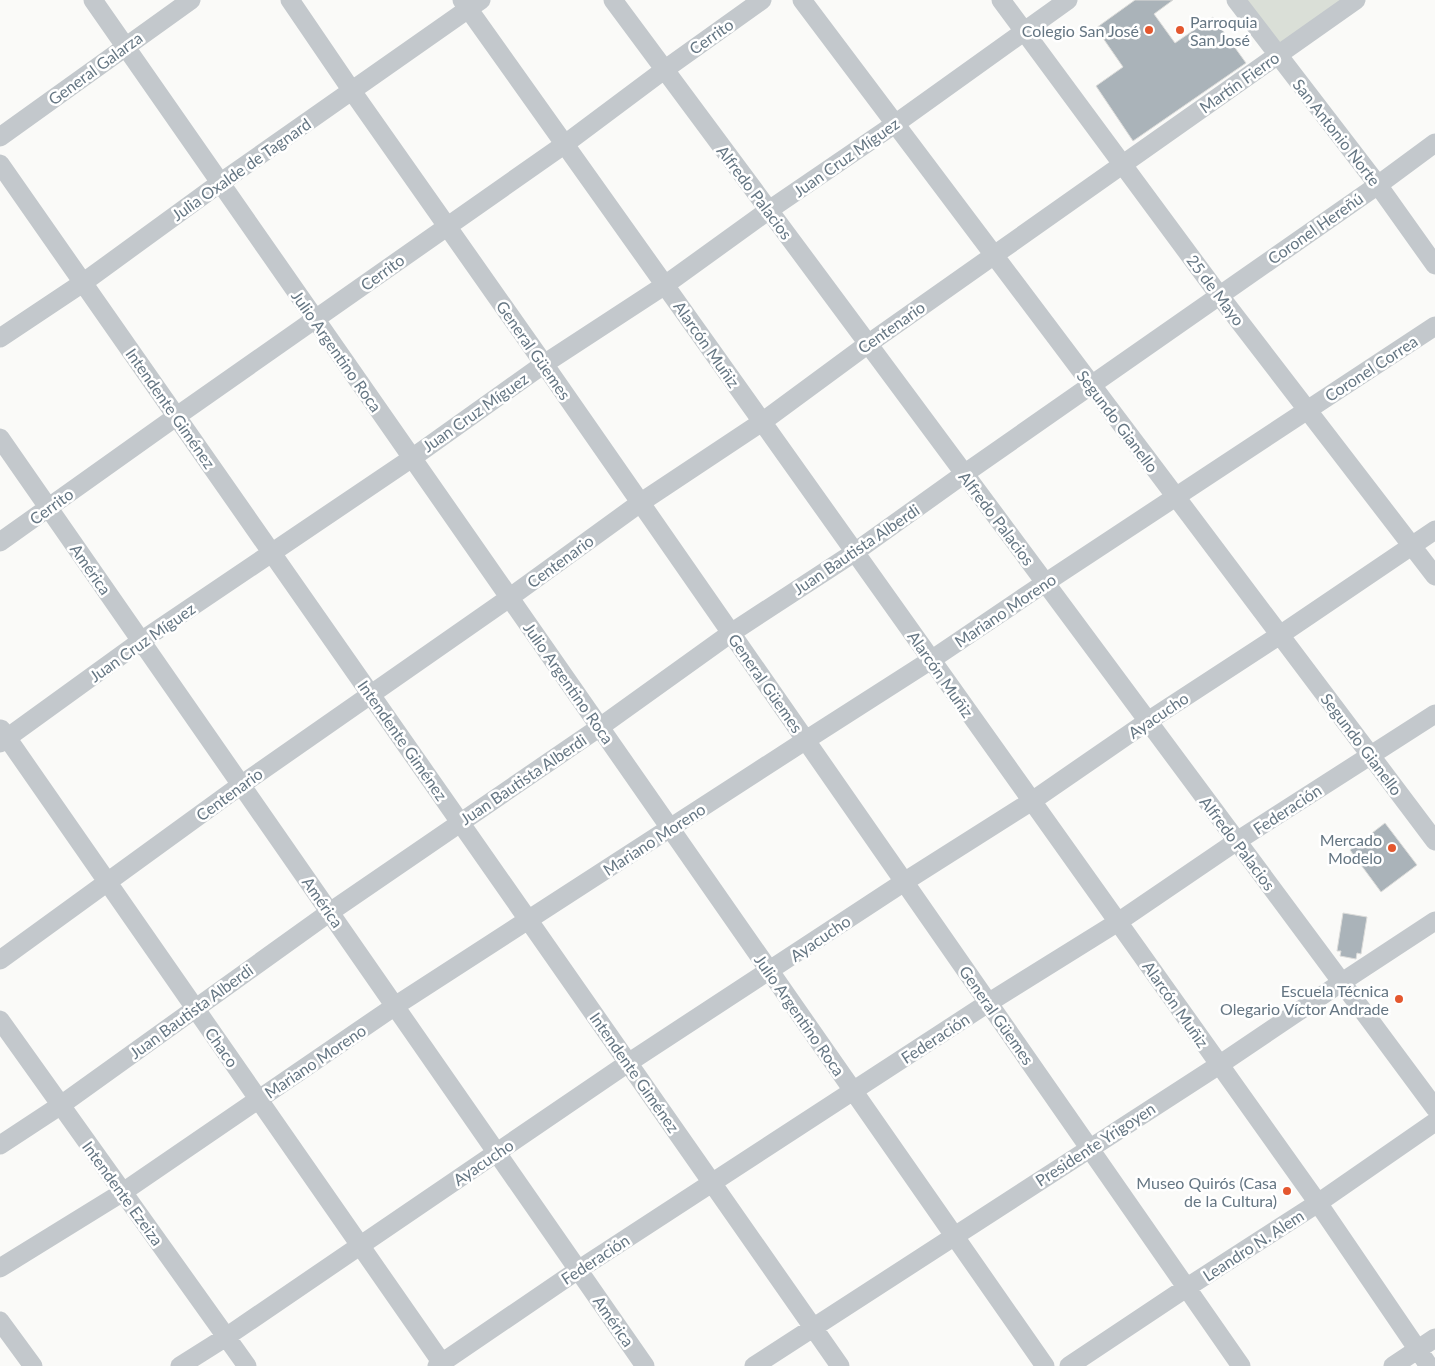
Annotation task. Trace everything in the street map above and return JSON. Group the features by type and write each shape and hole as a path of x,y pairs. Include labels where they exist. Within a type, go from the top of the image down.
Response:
{"street":[{"name":"Julio Argentino Roca","path":"93,0 1045,1366"},
{"name":"General Galarza","path":"0,137 191,0"},
{"name":"General Güemes","path":"290,0 1241,1366"},
{"name":"Alfredo Palacios","path":"612,0 1435,1108"},
{"name":"Cerrito","path":"0,542 564,144 762,0"},
{"name":"Segundo Gianello","path":"802,0 1435,842"},
{"name":"25 de Mayo","path":"1001,0 1219,295 1435,576"},
{"name":"Juan Cruz Míguez","path":"2,736 412,458 544,364 665,285 1068,0"},
{"name":"San Antonio Norte","path":"1236,0 1378,185 1435,265"},
{"name":"Martín Fierro","path":"1122,164 1356,0"},
{"name":"Julia Oxalde de Tagnard","path":"0,338 84,282 220,183 352,91 471,3"},
{"name":"Alarcón Muñiz","path":"471,3 564,144 1318,1203 1429,1366"},
{"name":"Coronel Hereñú","path":"1219,295 1378,185 1435,143"},
{"name":"Intendente Giménez","path":"0,164 840,1366"},
{"name":"Centenario","path":"0,960 241,785 510,598 640,503 762,422 868,344 1122,164"},
{"name":"Juan Bautista Alberdi","path":"0,1145 61,1106 330,912 600,727 731,633 855,552 1219,295"},
{"name":"Coronel Correa","path":"1307,410 1435,326"},
{"name":"Mariano Moreno","path":"0,1268 123,1192 395,1006 932,660 1045,582 1307,410"},
{"name":"América","path":"0,438 646,1366"},
{"name":"Ayacucho","path":"180,1366 628,1062 1032,801 1148,721 1280,635 1435,530"},
{"name":"Federación","path":"441,1365 578,1270 712,1182 854,1092 988,1003 1118,922 1237,841 1435,714"},
{"name":"Chaco","path":"2,736 195,1008 441,1365"},
{"name":"Presidente Yrigoyen","path":"754,1366 1219,1064 1435,921"},
{"name":"Intendente Ezeiza","path":"0,1020 247,1366"},
{"name":"Leandro N. Alem","path":"1069,1366 1318,1203 1435,1122"},
{"path":"0,1321 32,1366"},
{"path":"1393,1366 1435,1338"}],"shaded area":[{"path":"1236,0 1356,0 1277,55"}],"building":[{"path":"1135,0 1173,0 1154,14 1175,43 1213,17 1246,63 1133,141 1096,86 1123,67 1096,28"},
{"path":"1385,823 1417,865 1381,892 1350,850"},
{"path":"1343,913 1367,917 1361,954 1357,953 1356,959 1340,956 1341,951 1337,951"}],"place":[{"name":"Colegio San José","path":"1149,30"},
{"name":"Parroquia San José","path":"1180,30"},
{"name":"Mercado Modelo","path":"1392,848"},
{"name":"Escuela Técnica Olegario Víctor Andrade","path":"1399,999"},
{"name":"Museo Quirós (Casa de la Cultura)","path":"1287,1191"}]}
